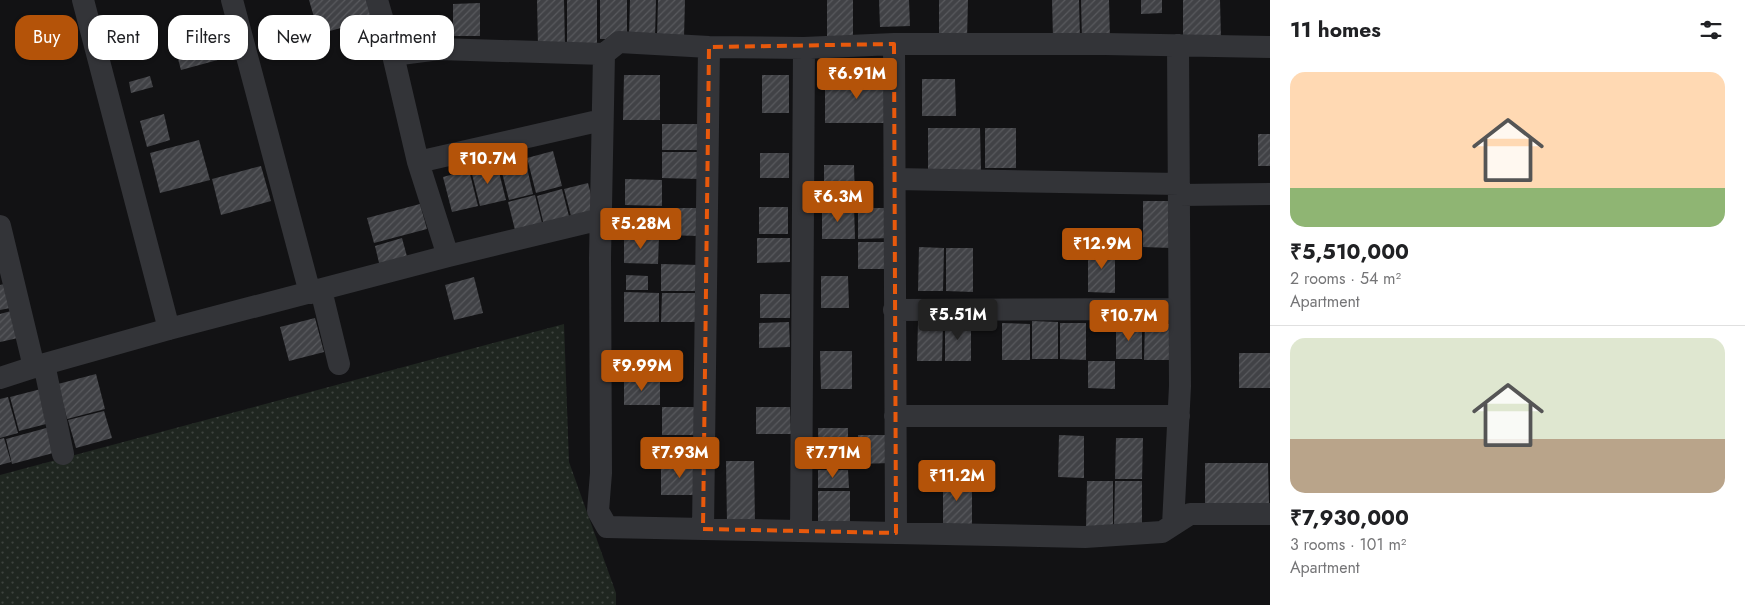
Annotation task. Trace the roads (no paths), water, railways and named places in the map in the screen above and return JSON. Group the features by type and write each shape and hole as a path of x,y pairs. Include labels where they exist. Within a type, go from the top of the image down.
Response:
{"street":[{"path":"83,0 169,329"},
{"path":"232,0 316,292 339,364"},
{"path":"377,0 381,15"},
{"path":"454,49 604,54 619,42 709,47 804,48 894,44 1270,47"},
{"path":"894,44 896,533"},
{"path":"1173,525 1180,386 1178,46"},
{"path":"703,529 709,47"},
{"path":"801,531 804,48"},
{"path":"604,54 601,219 601,473 598,511 607,528 1085,537 1162,532 1190,514 1270,514"},
{"path":"393,60 418,162 448,256"},
{"path":"418,162 602,120"},
{"path":"895,179 1270,194"},
{"path":"0,378 39,365 169,329 448,256 601,219"},
{"path":"0,226 63,454"},
{"path":"894,310 1179,309"},
{"path":"895,416 1179,416"}]}
